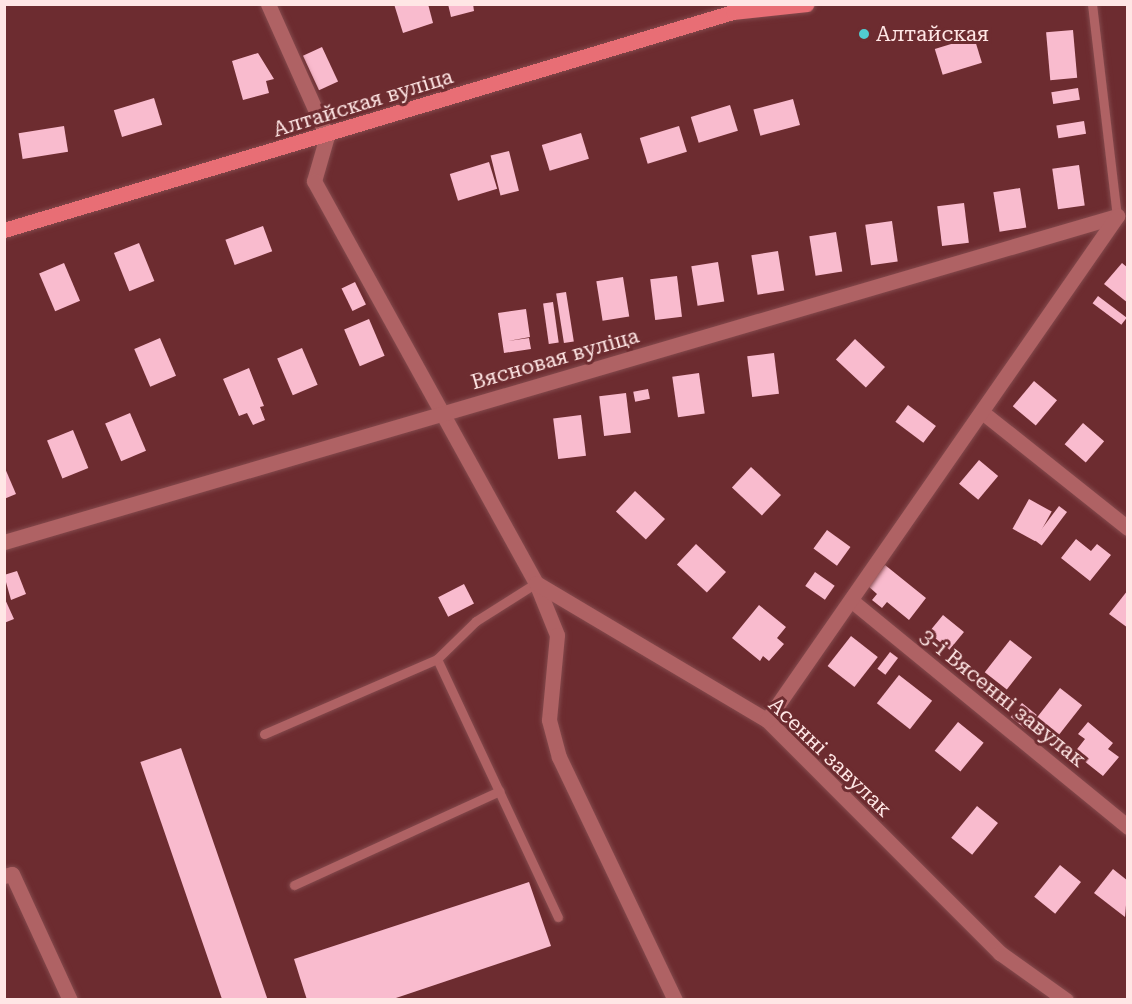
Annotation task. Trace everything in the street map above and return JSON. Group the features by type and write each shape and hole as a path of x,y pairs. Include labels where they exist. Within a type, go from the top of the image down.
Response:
{"main road":[{"name":"Алтайская вуліца","path":"4,230 327,136 735,7 807,4"}],"street":[{"path":"268,4 327,136 314,181 440,414 536,583 557,635 549,720 559,757 675,999"},
{"path":"767,720 852,601 981,412 1122,221"},
{"name":"Вясновая вуліца","path":"4,542 440,414 1122,221"},
{"path":"981,412 1128,528"},
{"name":"Асенні завулак","path":"536,583 767,720 1000,953 1066,999"},
{"name":"3-і Вясенні завулак","path":"852,601 1128,827"},
{"path":"4,876 12,874 70,999"}],"lane":[{"path":"1092,4 1122,221"},
{"path":"264,735 437,659 476,621 536,583"},
{"path":"437,659 558,917"},
{"path":"294,885 499,791"}],"building":[{"path":"394,4 428,4 433,23 403,33"},
{"path":"448,4 473,4 474,11 451,17"},
{"path":"1073,30 1077,78 1050,80 1046,32"},
{"path":"974,37 982,63 943,75 935,49"},
{"path":"322,47 338,81 319,90 303,56"},
{"path":"258,53 274,79 266,81 269,93 243,100 232,61"},
{"path":"1078,88 1080,100 1053,104 1051,92"},
{"path":"154,98 162,125 122,137 114,110"},
{"path":"793,99 800,125 760,136 753,110"},
{"path":"730,105 738,131 699,143 691,117"},
{"path":"1084,121 1086,134 1058,138 1056,125"},
{"path":"64,126 68,152 23,159 19,133"},
{"path":"679,126 687,152 648,164 640,138"},
{"path":"581,133 589,159 550,171 542,145"},
{"path":"509,151 519,191 500,195 491,156"},
{"path":"489,162 497,189 458,201 450,174"},
{"path":"1079,165 1085,206 1058,209 1052,169"},
{"path":"1020,188 1026,228 1000,232 993,192"},
{"path":"964,203 969,243 942,246 937,206"},
{"path":"892,221 898,262 871,265 865,225"},
{"path":"263,226 272,251 235,265 225,240"},
{"path":"836,232 842,272 816,276 809,236"},
{"path":"139,243 154,281 129,291 114,253"},
{"path":"778,251 784,291 758,295 751,255"},
{"path":"718,262 724,302 698,306 691,266"},
{"path":"64,263 80,301 55,311 39,274"},
{"path":"1122,263 1128,268 1128,303 1104,284"},
{"path":"677,276 682,317 655,320 650,279"},
{"path":"623,277 629,317 603,321 596,281"},
{"path":"355,282 366,304 352,311 342,289"},
{"path":"566,292 574,341 564,343 556,294"},
{"path":"1098,296 1127,318 1121,325 1093,303"},
{"path":"553,302 559,343 549,344 543,303"},
{"path":"526,309 530,337 508,341 529,338 531,349 504,353 498,313"},
{"path":"369,319 385,356 360,366 344,330"},
{"path":"160,338 176,376 150,387 134,349"},
{"path":"855,339 885,367 866,387 836,359"},
{"path":"302,348 318,385 293,395 277,359"},
{"path":"774,353 779,394 752,397 747,356"},
{"path":"249,368 264,406 260,407 265,420 253,425 247,413 239,416 223,379"},
{"path":"699,373 705,414 678,417 672,377"},
{"path":"1034,381 1057,400 1036,426 1013,406"},
{"path":"648,389 650,399 635,402 633,392"},
{"path":"626,393 631,433 604,436 599,396"},
{"path":"908,405 936,426 923,443 895,422"},
{"path":"130,413 146,451 121,461 105,424"},
{"path":"581,415 586,456 558,459 553,418"},
{"path":"1083,423 1104,441 1086,463 1065,444"},
{"path":"73,430 88,468 62,479 47,440"},
{"path":"979,460 998,476 978,500 959,484"},
{"path":"4,466 16,494 4,499"},
{"path":"751,467 781,495 762,515 732,487"},
{"path":"635,491 665,519 646,539 616,511"},
{"path":"1029,499 1052,512 1035,541 1013,529"},
{"path":"1059,506 1067,512 1042,546 1034,540"},
{"path":"827,530 850,547 837,566 813,549"},
{"path":"1076,539 1091,551 1097,544 1111,555 1090,581 1061,558"},
{"path":"696,544 726,572 707,592 677,564"},
{"path":"885,565 926,598 909,620 887,602 882,608 872,600 877,594 868,586"},
{"path":"17,571 26,594 11,600 4,575"},
{"path":"815,572 835,586 825,600 805,586"},
{"path":"464,584 474,604 448,617 438,597"},
{"path":"1128,590 1128,628 1109,614"},
{"path":"4,597 14,619 4,623"},
{"path":"759,605 786,627 777,638 784,644 769,661 763,656 760,661 732,638"},
{"path":"943,615 964,632 950,650 929,633"},
{"path":"851,636 878,657 854,687 828,666"},
{"path":"1010,640 1032,657 1007,690 985,672"},
{"path":"890,652 898,658 885,675 877,669"},
{"path":"899,675 932,701 910,729 877,703"},
{"path":"1060,688 1082,705 1053,742 1031,725"},
{"path":"1022,703 1037,715 1025,729 1011,717"},
{"path":"958,722 984,743 960,772 935,751"},
{"path":"1088,722 1113,743 1108,749 1119,757 1103,776 1074,753 1085,739 1078,734"},
{"path":"181,748 268,1000 222,1000 140,762"},
{"path":"977,806 998,823 972,855 951,838"},
{"path":"1060,865 1081,882 1055,914 1034,897"},
{"path":"1113,869 1128,881 1125,917 1094,893"},
{"path":"529,882 551,946 390,1000 307,1000 294,959"}],"place":[{"name":"Алтайская","path":"864,34"}]}
